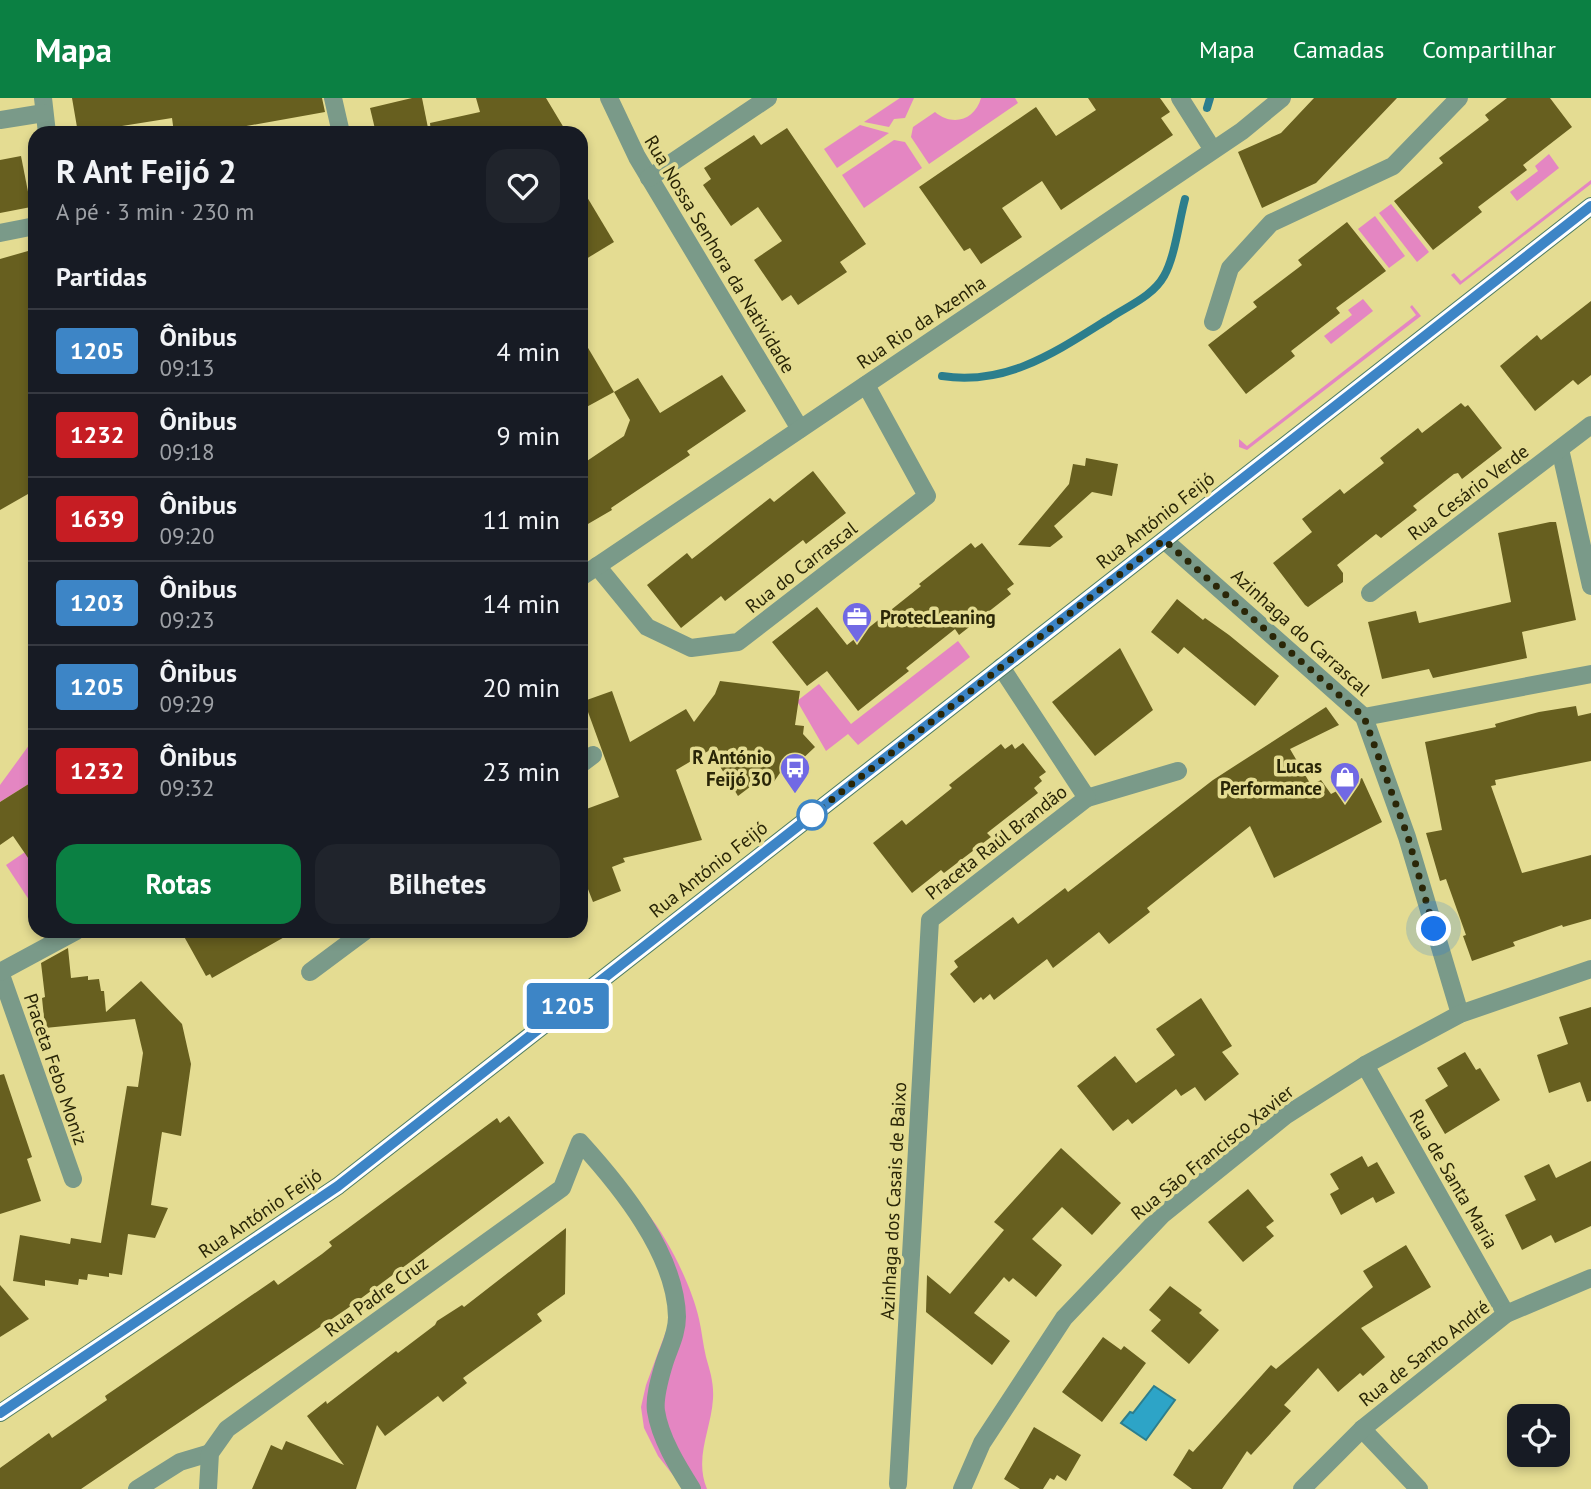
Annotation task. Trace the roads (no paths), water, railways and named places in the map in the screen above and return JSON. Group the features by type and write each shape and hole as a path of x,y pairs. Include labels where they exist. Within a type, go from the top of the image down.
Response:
{"street":[{"path":"333,98 339,126"},
{"name":"Rua Nossa Senhora da Natividade","path":"609,98 625,136 649,178 800,429"},
{"path":"649,178 768,98"},
{"path":"1180,98 1213,150"},
{"name":"Rua Rio da Azenha","path":"588,572 1213,150 1258,119 1282,98"},
{"path":"1213,322 1230,268 1271,223 1393,166 1459,98"},
{"path":"0,120 43,106 46,126"},
{"name":"Rua António Feijó","path":"0,1413 338,1186 1591,206"},
{"path":"0,233 28,227"},
{"name":"Rua do Carrascal","path":"597,566 647,627 691,648 738,642 927,496 866,385"},
{"name":"Rua Cesário Verde","path":"1370,593 1591,425"},
{"path":"1560,449 1591,586"},
{"name":"Azinhaga do Carrascal","path":"1164,540 1364,717 1408,837 1460,1014"},
{"name":"Praceta Raúl Brandão","path":"1001,667 1087,798"},
{"path":"1364,717 1591,674"},
{"name":"Praceta Raúl Brandão","path":"930,920 1087,798 1178,771"},
{"name":"Azinhaga dos Casais de Baixo","path":"898,1484 930,920"},
{"path":"0,972 63,938"},
{"path":"310,972 356,938"},
{"name":"Rua São Francisco Xavier","path":"962,1489 982,1443 1064,1318 1161,1215 1285,1116 1365,1066 1460,1014 1591,969"},
{"name":"Praceta Febo Moniz","path":"0,972 73,1180"},
{"name":"Rua de Santa Maria","path":"1365,1066 1506,1314"},
{"name":"Rua Padre Cruz","path":"210,1453 227,1429 562,1188 579,1142 608,1173 634,1210 667,1270 675,1296 677,1326 664,1365 656,1410 669,1446 692,1489"},
{"name":"Rua de Santo André","path":"1301,1489 1362,1429 1506,1314 1591,1278"},
{"path":"1362,1429 1419,1489"},
{"path":"137,1489 180,1462 210,1453 208,1489"}],"water":[{"path":"1154,1386 1175,1400 1146,1440 1121,1423 1130,1412 1133,1413"}],"waterway":[{"path":"1207,108 1210,98"},
{"path":"942,376 989,376 1031,363 1071,342 1147,295 1159,283 1168,268 1185,199"}],"place":[{"name":"ProtecLeaning","path":"857,644"},
{"name":"R António Feijó 30","path":"795,795"},
{"name":"Lucas Performance","path":"1345,804"}]}
